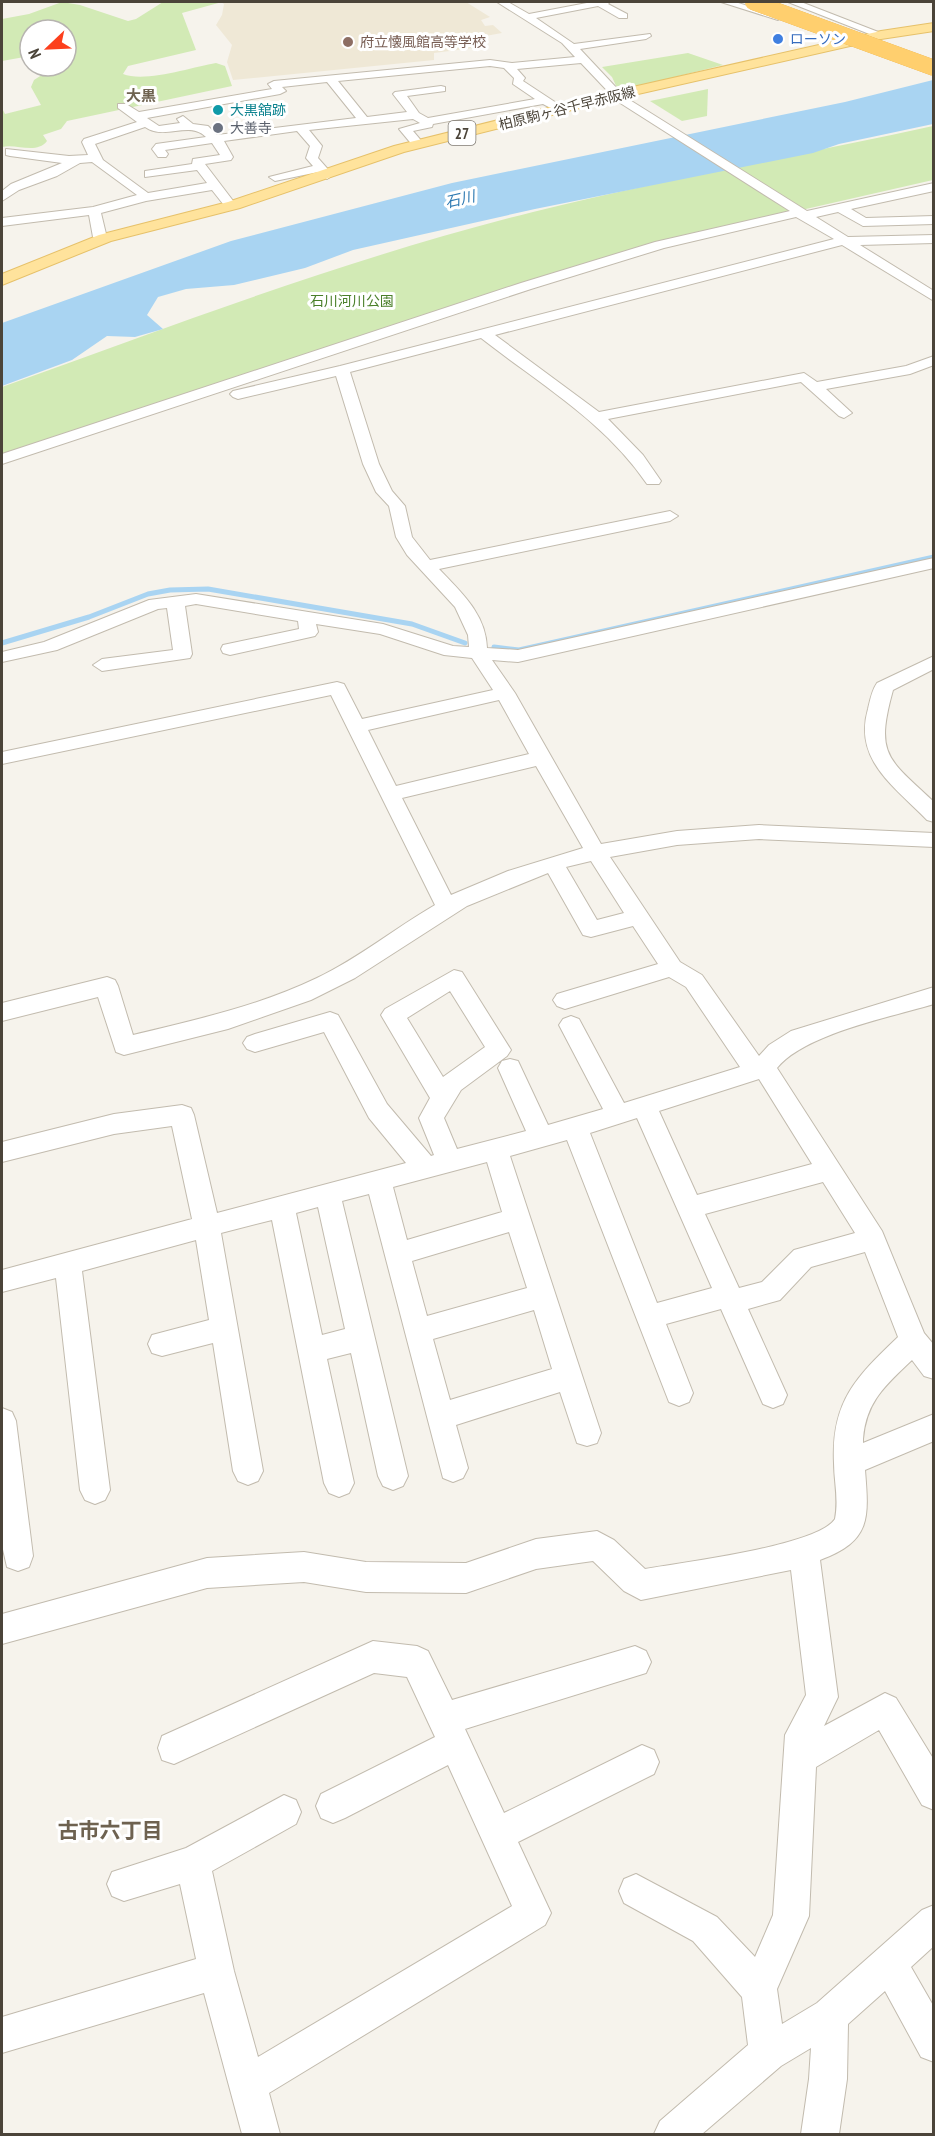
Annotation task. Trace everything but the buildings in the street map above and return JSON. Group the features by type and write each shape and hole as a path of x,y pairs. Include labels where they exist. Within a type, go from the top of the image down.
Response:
{"highway":[{"path":"753,2 933,68"},
{"path":"763,2 933,68"}],"main road":[{"name":"柏原駒ヶ谷千早赤阪線","path":"2,280 105,238 231,206 288,187 324,171 418,144 857,44 881,35 933,27"}],"street":[{"path":"502,2 574,47 618,97 797,213 933,297"},
{"path":"528,18 600,2 623,16"},
{"path":"726,2 933,68"},
{"path":"793,2 881,35"},
{"path":"574,47 646,36"},
{"path":"145,197 96,158 88,142 142,119 280,91 274,84 490,63 509,67 585,59"},
{"path":"509,67 520,78 517,82 542,101 560,110"},
{"path":"391,72 405,99 428,125 405,129 418,144"},
{"path":"329,77 365,121"},
{"path":"405,99 442,94"},
{"path":"162,154 158,149 160,147 300,123 420,118 542,101"},
{"path":"122,106 157,130 185,122 195,129 204,128 223,147 227,158 197,162 231,206"},
{"path":"300,123 316,146 312,158 324,171"},
{"path":"9,155 76,160 96,158"},
{"path":"2,197 15,188 53,173 76,160"},
{"path":"149,174 200,166"},
{"path":"264,168 288,187"},
{"path":"275,177 324,171"},
{"path":"2,222 54,211 94,211 145,197 214,186"},
{"path":"2,459 526,286 660,245 797,213 841,208 933,187"},
{"path":"909,192 933,212"},
{"path":"841,208 862,222 933,220"},
{"path":"94,211 100,237 105,238"},
{"path":"197,394 215,399 338,371 843,241 933,239"},
{"path":"526,286 567,312"},
{"path":"483,333 595,417 639,457 653,481"},
{"path":"314,356 338,371 385,493 397,506 404,536 427,566 449,586 459,600 480,638 478,653 505,693 597,854 672,968 694,981 831,1169 873,1239 913,1340 933,1367"},
{"path":"814,387 910,370 933,360"},
{"path":"595,417 804,377 844,412"},
{"path":"427,566 670,516"},
{"path":"2,657 50,646 155,604 175,600 196,600 383,629 451,651 535,654 933,563"},
{"path":"98,628 102,670 183,654 175,600"},
{"path":"230,649 309,632 306,617"},
{"path":"933,661 885,687 872,739 884,762 933,815"},
{"path":"2,758 337,688 447,908"},
{"path":"356,726 505,693"},
{"path":"390,794 541,758"},
{"path":"2,1012 107,986 124,1046 282,1005 330,981 447,908 479,891 554,865 597,854 664,838 724,833 796,832 933,840"},
{"path":"554,865 591,929 638,917"},
{"path":"565,1000 672,968"},
{"path":"437,1165 431,1118 443,1098 452,1083 499,1050 454,978 393,1015 443,1098"},
{"path":"2,1281 645,1108 760,1069 777,1051 799,1037 933,995"},
{"path":"255,1043 330,1021 378,1111 437,1165"},
{"path":"571,1025 618,1115"},
{"path":"510,1068 541,1137"},
{"path":"645,1108 773,1395"},
{"path":"2,1152 114,1124 182,1115 207,1226 248,1470"},
{"path":"575,1128 679,1393"},
{"path":"495,1149 587,1433"},
{"path":"690,1208 831,1169"},
{"path":"378,1180 453,1468"},
{"path":"328,1194 393,1476"},
{"path":"282,1206 339,1482"},
{"path":"397,1254 518,1218"},
{"path":"649,1317 770,1292 802,1258 873,1239"},
{"path":"68,1263 94,1490"},
{"path":"417,1331 542,1296"},
{"path":"162,1344 224,1328"},
{"path":"312,1350 362,1338"},
{"path":"2,1629 207,1573 304,1567 366,1577 466,1578 536,1554 597,1546 610,1555 626,1576 641,1585 804,1553 843,1532 851,1519 852,1489 848,1463 848,1430 854,1409 872,1382 913,1340"},
{"path":"439,1417 569,1376"},
{"path":"2,1421 18,1556"},
{"path":"848,1463 933,1427"},
{"path":"768,2053 759,1989 791,1916 801,1736 822,1697 804,1553"},
{"path":"174,1748 373,1657 417,1662 533,1912 247,2085"},
{"path":"333,1806 449,1731 635,1662"},
{"path":"801,1757 885,1709 933,1793"},
{"path":"497,1835 642,1762"},
{"path":"124,1884 192,1863 284,1812"},
{"path":"192,1863 216,1971 261,2134"},
{"path":"636,1891 705,1929 759,1989"},
{"path":"673,2134 768,2053 830,2016 933,1922"},
{"path":"889,1962 933,2044"},
{"path":"2,2035 216,1971"},
{"path":"820,2134 828,2079 830,2016"}],"shaded area":[{"name":"府立懐風館高等学校","path":"221,2 466,2 490,17 481,20 485,26 493,25 502,33 463,40 473,48 434,53 434,60 233,80 227,62 232,45 216,25 222,15 224,4"}],"green space":[{"path":"62,2 80,5 128,21 136,19 163,2 222,2 182,13 196,50 128,66 123,74 156,76 216,63 225,66 232,86 67,121 61,129 43,135 47,141 37,147 2,147 2,108 5,114 41,105 31,87 37,78 78,78 78,18 18,18 18,58 2,61 2,19 29,14"},
{"path":"688,53 723,65 623,90 617,88 612,77 602,67"},
{"path":"708,89 707,116 682,121 650,101"},
{"name":"石川河川公園","path":"933,126 933,180 666,241 493,293 2,456 2,387 199,316 398,249 533,212"}],"water":[{"name":"石川","path":"933,80 933,124 839,144 813,153 535,209 353,250 305,268 234,285 186,289 158,297 147,315 163,329 135,337 107,336 72,360 2,386 2,323 231,241 452,183 845,102"}],"waterway":[{"path":"494,647 519,650 934,557"},
{"path":"2,643 89,617 148,594 170,590 208,589 412,624 465,643"}],"place":[{"name":"ローソン","path":"778,39"},
{"name":"府立懐風館高等学校","path":"348,42"},
{"name":"大黒舘跡","path":"218,110"},
{"name":"大善寺","path":"218,128"}],"district":[{"name":"大黒","path":"141,95"},
{"name":"古市六丁目","path":"110,1830"}]}
